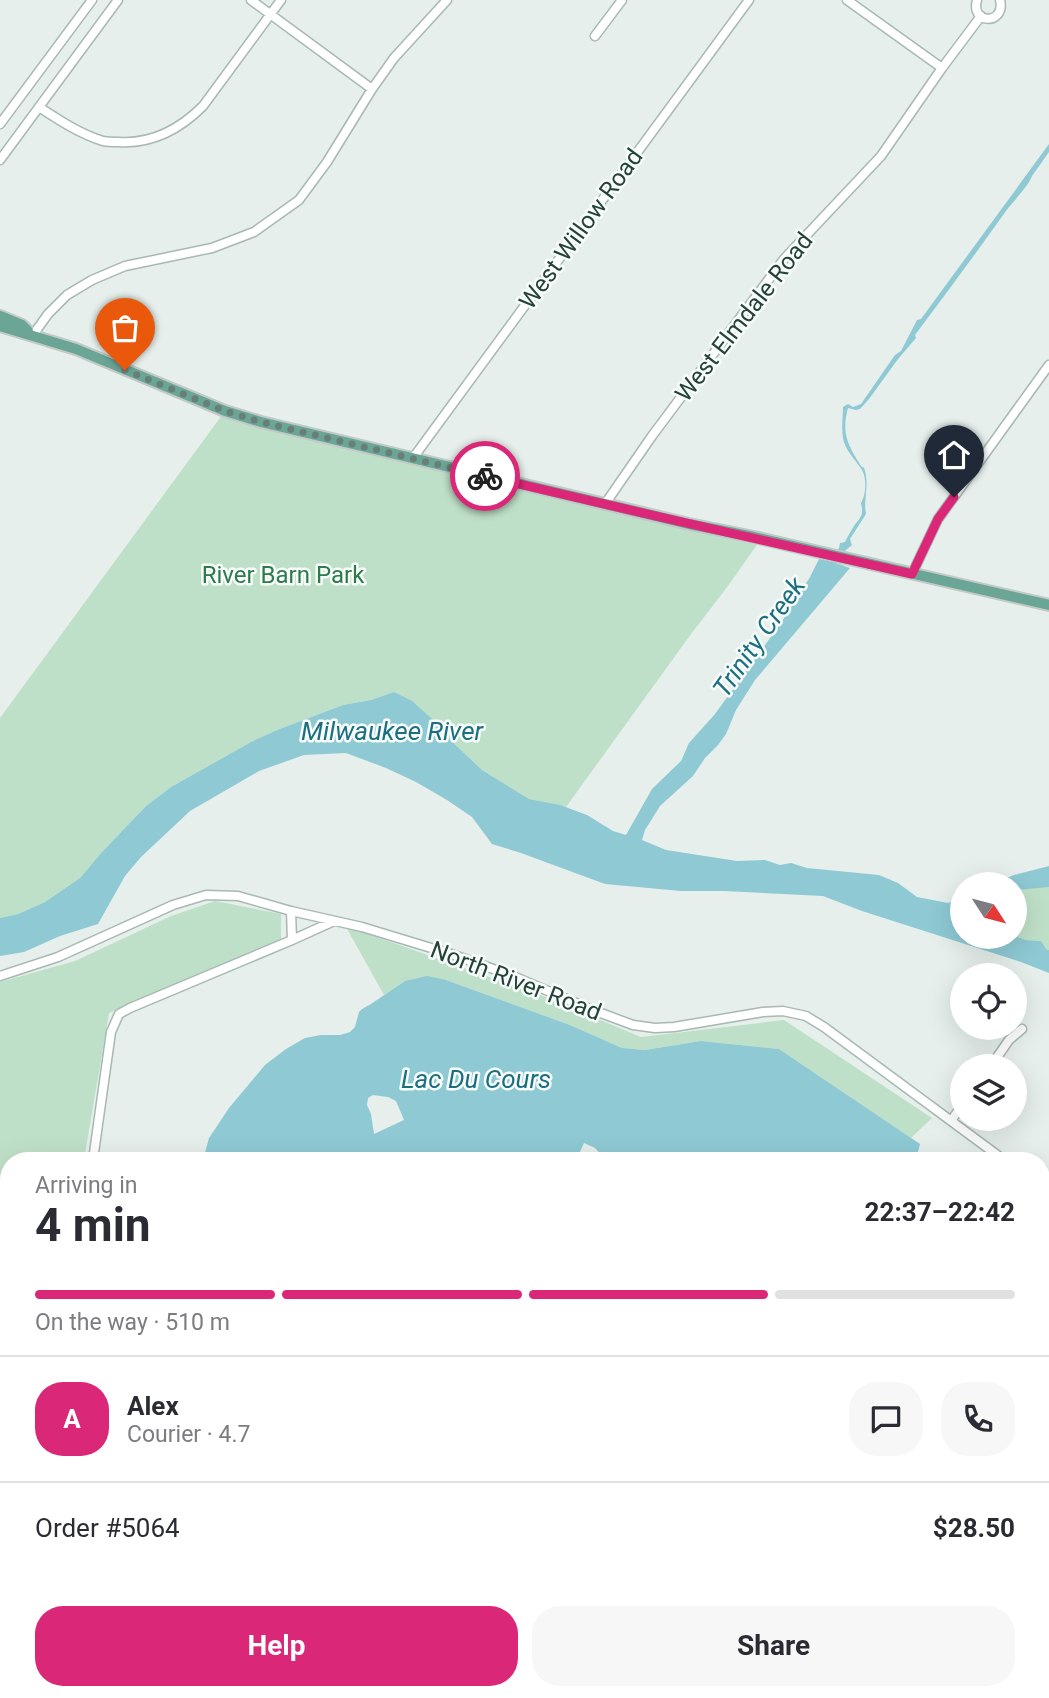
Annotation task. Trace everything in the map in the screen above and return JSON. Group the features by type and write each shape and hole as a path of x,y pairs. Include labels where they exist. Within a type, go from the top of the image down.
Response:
{"main road":[{"path":"0,316 22,325 33,335"},
{"path":"0,327 76,349 225,411 286,428 605,505 1049,605"}],"street":[{"path":"0,124 92,0"},
{"path":"0,160 118,0"},
{"path":"251,0 372,89"},
{"path":"39,107 65,124 104,141 150,139 172,131 189,120 203,106 281,0"},
{"path":"33,335 48,314 66,296 92,280 125,266 212,248 254,232 299,200 315,180 394,58 447,0"},
{"path":"595,36 622,0"},
{"name":"West Willow Road","path":"412,458 749,0"},
{"path":"847,0 942,68"},
{"path":"977,0 976,10 981,16"},
{"name":"West Elmdale Road","path":"605,505 652,436 784,259 881,156 981,16 989,19 997,15 1001,7 1000,0"},
{"path":"912,574 938,519 1049,365"},
{"name":"North River Road","path":"0,976 58,957 173,905 206,895 238,896 391,935 493,968 598,1012 642,1027 674,1027 763,1012 783,1011 806,1016 950,1120"},
{"path":"291,911 292,940"},
{"path":"94,1152 111,1032 119,1014 334,921"},
{"name":"North River Road","path":"965,1131 993,1152"}],"green space":[{"name":"River Barn Park","path":"225,411 761,539 566,807 529,799 482,770 444,734 439,725 394,692 343,705 277,730 171,787 146,806 80,878 45,902 18,914 0,918 0,718"},
{"path":"1049,887 1049,950 1041,941 1027,940 1027,889"},
{"path":"215,901 281,914 281,939 109,1013 85,1152 0,1152 0,982 75,961 171,916"},
{"path":"343,925 543,996 641,1037 784,1020 932,1118 911,1138 779,1049 701,1041 645,1050 622,1048 570,1025 446,980 405,981 384,995"}],"water":[{"name":"Milwaukee River","path":"1049,144 1049,152 1027,185 915,335 916,338 860,409 848,408 845,425 847,438 856,459 864,468 866,480 866,514 850,539 852,545 836,563 850,568 755,680 736,710 726,734 693,776 660,806 642,840 666,850 737,861 765,860 780,865 791,863 807,868 879,875 898,883 917,897 950,902 950,939 823,896 681,891 605,884 492,844 472,817 447,800 386,768 346,753 304,755 259,771 190,811 141,857 125,876 98,924 60,936 24,952 0,956 0,918 18,914 45,902 80,878 146,806 171,787 277,730 343,705 394,692 412,701 482,770 529,799 560,805 587,815 613,831 626,835 652,789 681,761 689,743 715,714 781,623 819,559 830,561 860,518 865,477 844,443 843,407 848,404 853,407 861,404 895,355 901,351 917,320 921,319"},
{"path":"1049,866 1049,887 1027,889 1026,872"},
{"name":"Milwaukee River","path":"1027,940 1041,941 1049,950 1049,973 980,949 1027,949"},
{"name":"Lac Du Cours","path":"427,976 446,980 570,1025 622,1048 645,1050 701,1041 779,1049 920,1144 918,1152 599,1152 584,1143 580,1152 205,1152 209,1138 229,1108 265,1065 305,1038 350,1032 355,1027 359,1012 405,981","holes":["373,1095 396,1101 404,1120 374,1134 367,1105 368,1098"]}],"way so far":[{"path":"125,370 225,411 261,422 485,476"}],"route":[{"path":"485,476 912,574 938,519 954,497"}],"water label":[{"name":"Trinity Creek","path":"759,637"}]}
